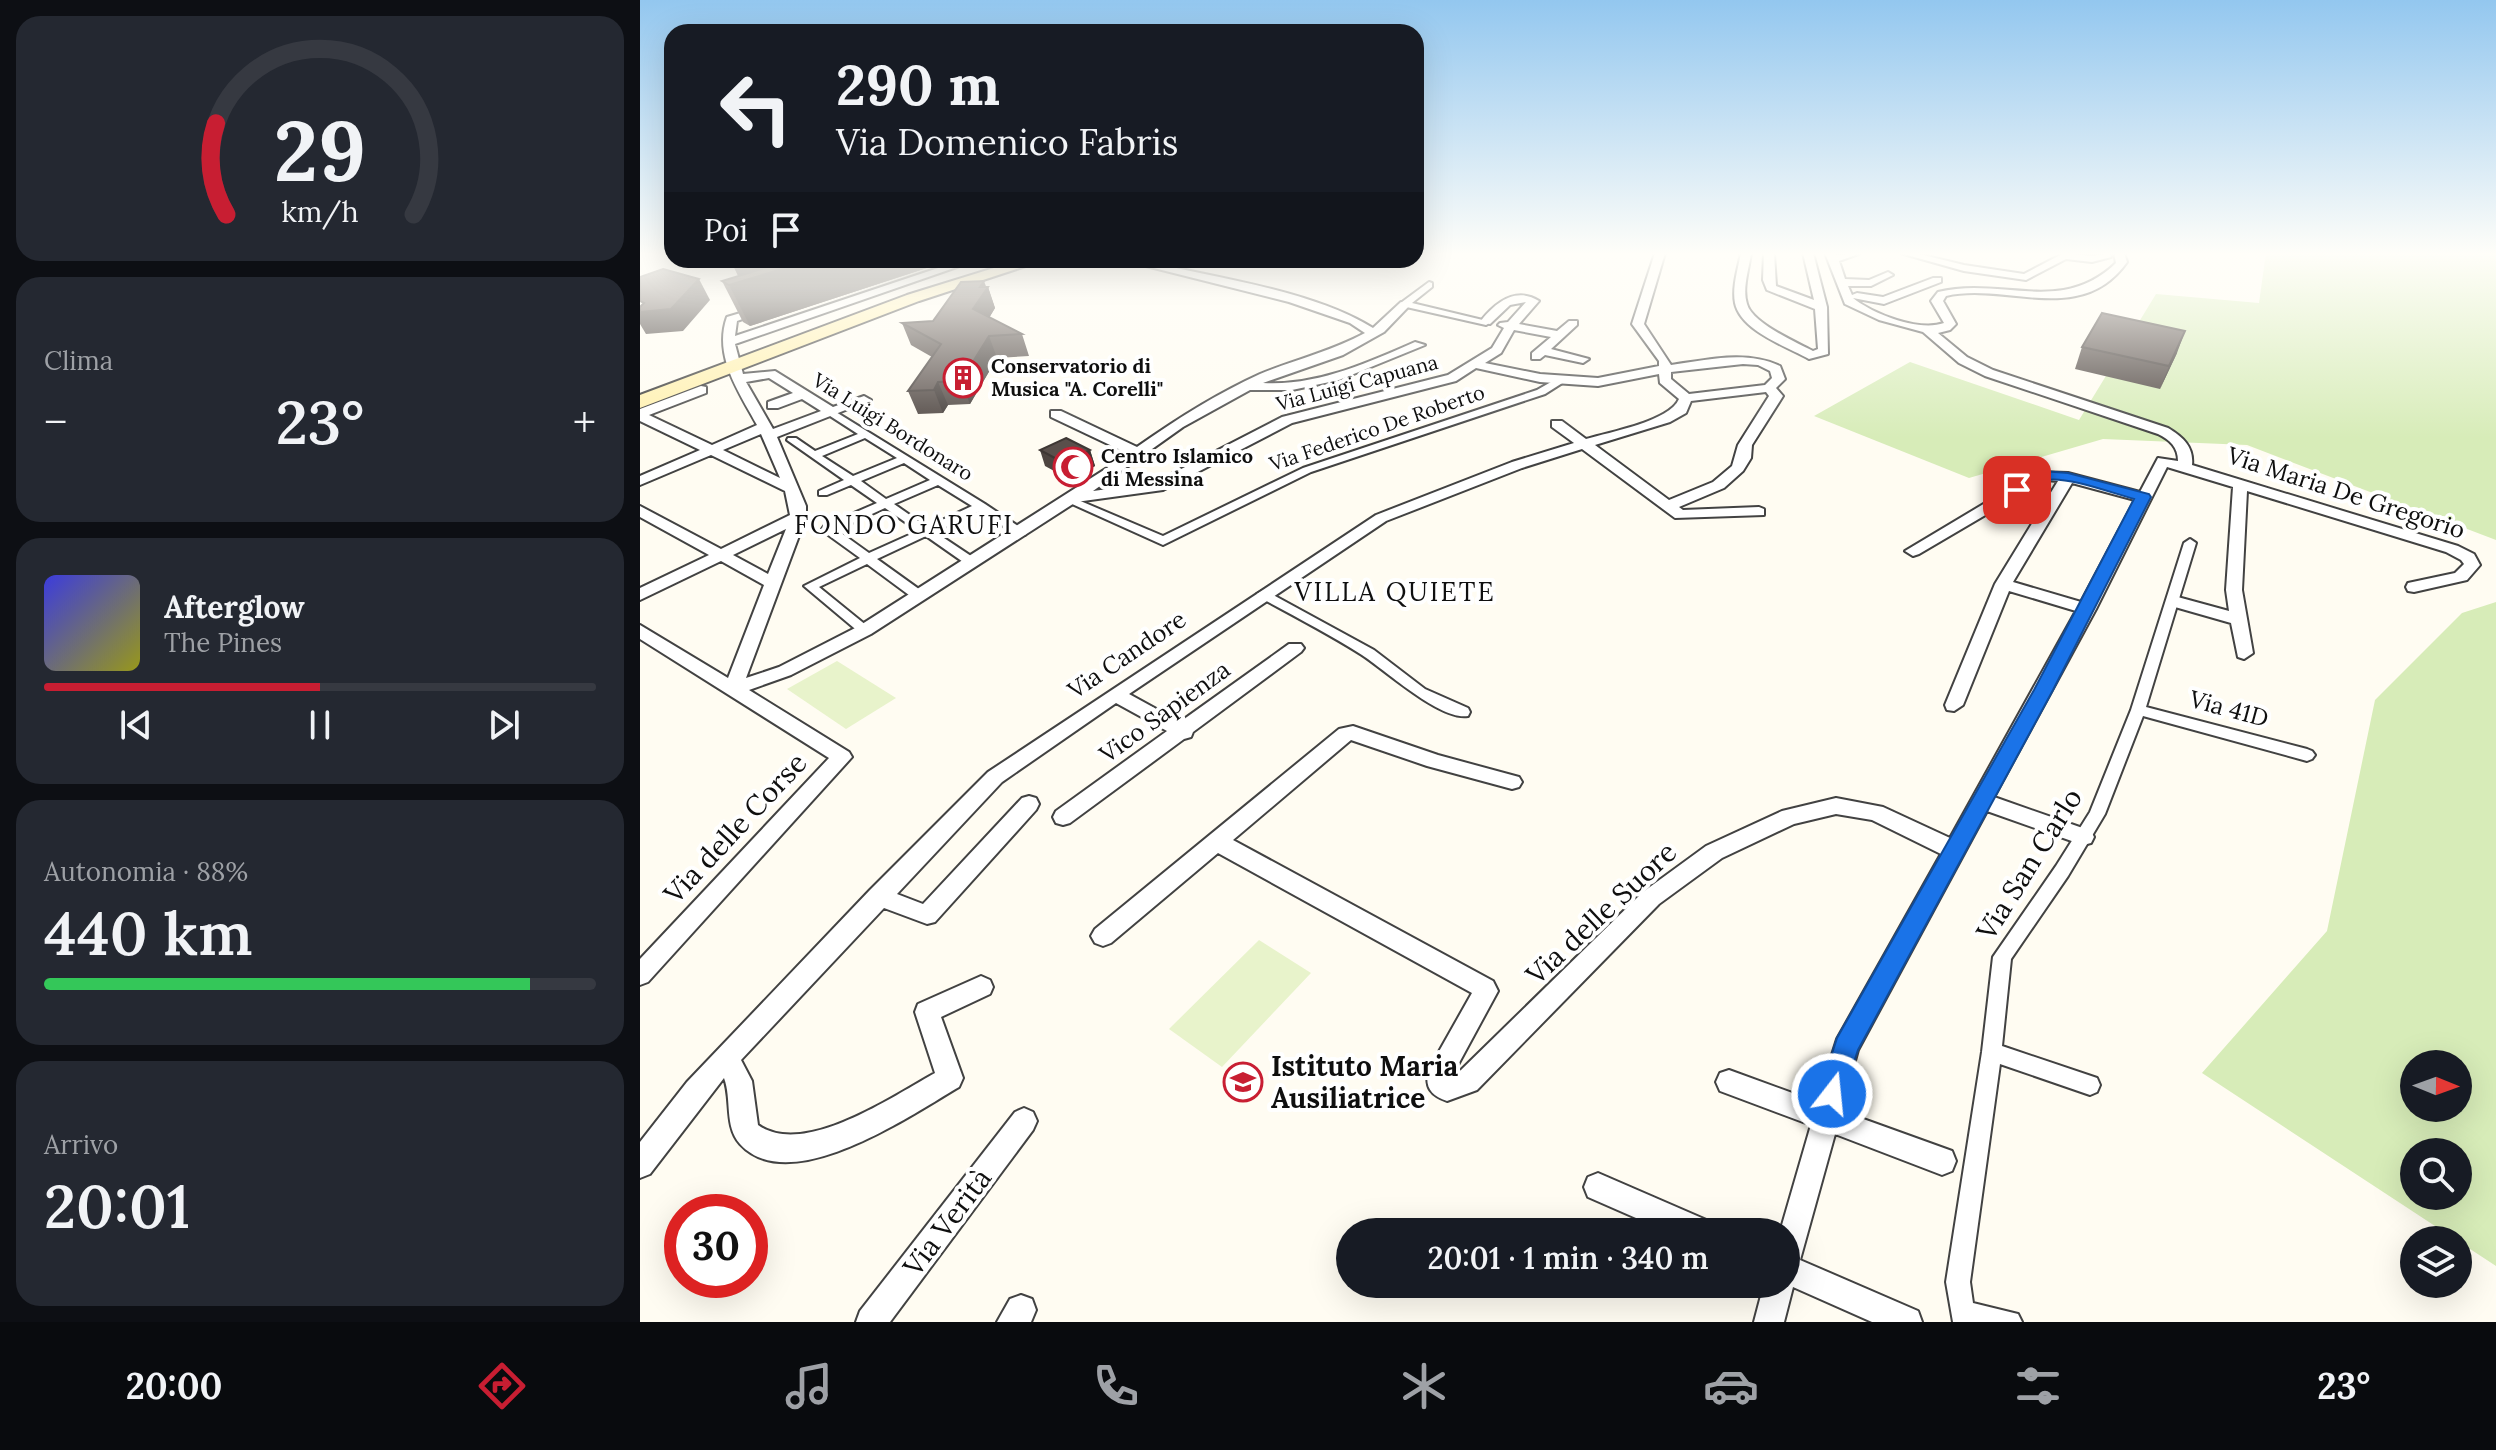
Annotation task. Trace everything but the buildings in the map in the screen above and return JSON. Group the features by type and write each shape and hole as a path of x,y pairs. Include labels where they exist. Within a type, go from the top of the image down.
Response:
{"main road":[{"path":"640,402 733,361 852,315"},
{"path":"640,392 865,315"}],"street":[{"path":"733,689 798,517 792,489 733,361 731,319 745,315"},
{"path":"733,361 843,315"},
{"path":"1337,315 1373,333"},
{"path":"733,689 795,667 865,630 970,561 1021,532 1178,424 1246,386 1333,355 1373,333 1393,315"},
{"path":"1453,315 1561,335"},
{"name":"Via Luigi Capuana","path":"1486,322 1493,315"},
{"name":"Via Luigi Capuana","path":"1067,499 1158,487 1287,420 1347,402 1442,382 1477,365 1502,345 1511,326 1521,315"},
{"path":"1641,315 1638,324 1665,361 1665,380 1686,398 1769,388 1776,396 1745,445 1746,454 1738,468 1703,493 1670,505"},
{"path":"1747,315 1813,356 1824,348 1822,315"},
{"path":"1797,1218 1846,1047 2087,609 2163,461 2185,466 2186,459 2181,445 2163,431 1989,373 1963,360 1928,330 1883,315"},
{"path":"1928,330 1949,327 1943,315"},
{"path":"1573,323 1540,353 1583,359"},
{"path":"1246,386 1276,389 1303,387 1419,345"},
{"name":"Via Federico De Roberto","path":"1067,499 1163,541 1307,470 1541,392 1562,380 1598,382 1666,370 1755,360 1772,366 1778,372 1779,379 1769,388"},
{"name":"Via Luigi Bordonaro","path":"733,361 771,374 1021,532"},
{"path":"1477,365 1562,380"},
{"path":"640,415 701,390"},
{"path":"773,405 803,394"},
{"name":"Via Candore","path":"640,1164 724,1060 995,777 1381,518 1517,465 1665,419 1681,410 1686,398"},
{"path":"640,481 711,450 864,400"},
{"path":"1056,414 1138,453"},
{"path":"640,415 792,489"},
{"path":"1557,424 1680,515 1759,512"},
{"path":"814,455 867,434"},
{"path":"792,440 970,561"},
{"path":"823,493 905,459"},
{"name":"Via Maria De Gregorio","path":"2185,466 2452,549 2471,561 2472,565 2461,577 2414,587"},
{"path":"1913,551 2042,475 2068,477 2143,497"},
{"path":"1954,705 2003,584 2068,477"},
{"path":"918,595 828,529 939,480"},
{"path":"2240,485 2234,590 2244,653"},
{"path":"865,630 810,586 981,506"},
{"path":"640,511 773,583"},
{"path":"640,595 798,517"},
{"name":"Via San Carlo","path":"1963,1317 1958,1282 1992,1052 2002,957 2101,806 2138,710 2190,543"},
{"path":"2003,584 2087,609"},
{"path":"1264,594 1369,653 1420,692 1463,712"},
{"path":"2174,601 2239,620"},
{"path":"640,631 733,689"},
{"name":"Vico Sapienza","path":"1063,817 1184,732 1295,648"},
{"name":"Via delle Corse","path":"640,975 842,757 733,689"},
{"path":"1115,695 1184,732"},
{"name":"Via 41D","path":"2138,710 2307,755"},
{"path":"1103,936 1219,843 1346,734 1353,733 1434,761 1512,782"},
{"path":"1983,801 2083,837"},
{"path":"878,896 927,915 1029,804"},
{"name":"Via delle Suore","path":"1219,843 1484,988 1486,991 1441,1071 1439,1083 1453,1089 1468,1081 1676,878 1714,852 1789,817 1823,807 1851,806 1892,820 1954,850"},
{"path":"724,1060 736,1074 746,1131 755,1142 788,1150 826,1144 950,1078 927,1012 981,987"},
{"path":"1992,1052 2090,1085"},
{"path":"1729,1082 1942,1161"},
{"name":"Via Verità","path":"871,1322 1024,1121"},
{"path":"1598,1187 1669,1218"},
{"path":"1800,1275 1907,1322"},
{"path":"1769,1322 1775,1298"},
{"path":"1963,1317 2010,1322"}],"green space":[{"path":"2143,315 2496,315 2496,540 2247,445 2103,439 1969,478 1814,416 1910,362 2079,420"},
{"path":"2496,602 2496,1266 2472,1250 2472,1226 2435,1226 2411,1210 2472,1210 2472,1138 2400,1138 2400,1203 2202,1073 2327,931 2375,700 2462,613"},
{"path":"837,661 896,698 846,729 787,689"},
{"path":"1259,940 1311,973 1222,1067 1169,1029"}],"place":[{"name":"Conservatorio di Musica \"A. Corelli\"","path":"963,378"},
{"name":"Centro Islamico di Messina","path":"1073,467"},
{"name":"Istituto Maria Ausiliatrice","path":"1243,1082"}],"district":[{"name":"FONDO GARUFI","path":"904,525"},
{"name":"VILLA QUIETE","path":"1395,592"}],"route":[{"path":"1832,1094 1846,1047 2087,609 2143,497 2068,477 2042,475 2017,490"}]}
